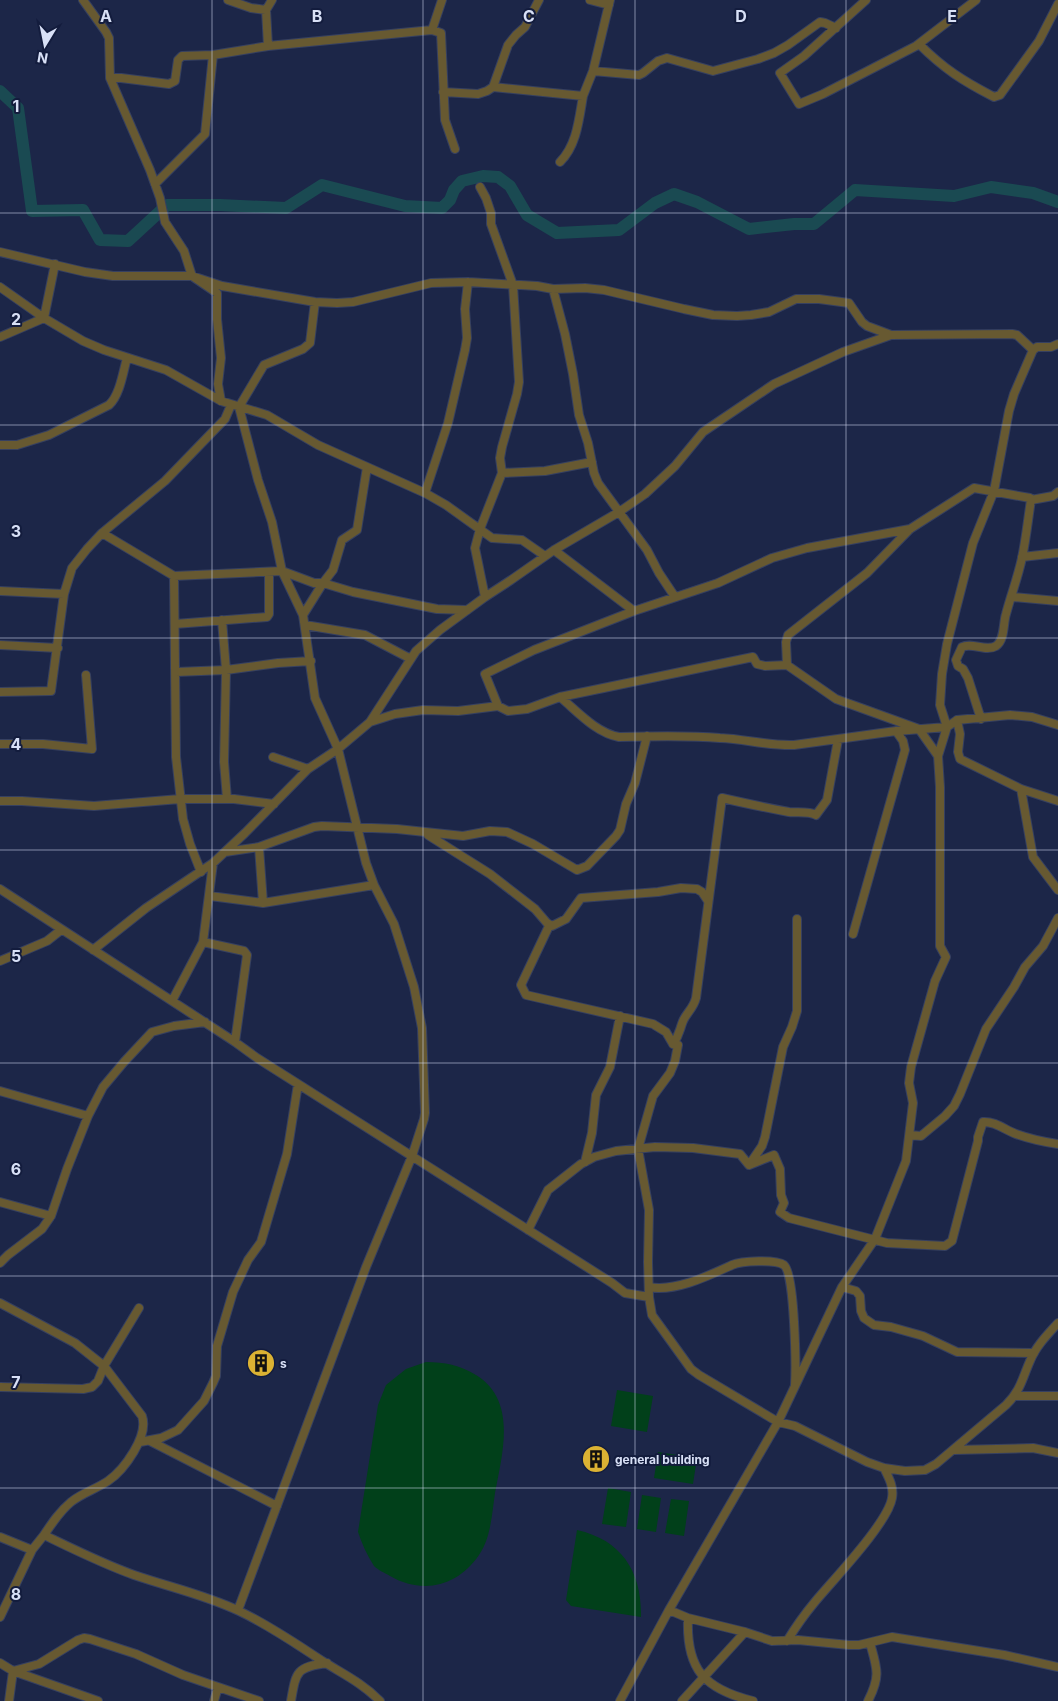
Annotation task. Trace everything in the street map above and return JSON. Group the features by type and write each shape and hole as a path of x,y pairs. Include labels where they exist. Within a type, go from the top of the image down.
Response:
{"street":[{"path":"84,0 109,38 110,78 150,170 160,198 165,222 184,252 192,276 217,293 217,319 221,358 218,384 221,401"},
{"path":"228,0 251,8 266,10"},
{"path":"268,46 266,10 272,0"},
{"path":"432,30 442,0"},
{"path":"443,92 478,94 493,87 508,45 525,27 539,0"},
{"path":"560,162 567,155 572,145 583,96 593,71 610,2 590,0"},
{"path":"866,0 804,56 780,73 799,104 823,94 919,44 976,0"},
{"path":"919,44 938,63 963,81 997,96 1000,95 1039,41 1058,4"},
{"path":"593,71 639,75 643,74 658,61 667,58 708,70 719,70 774,53 820,22 825,22 836,28"},
{"path":"110,78 169,84 175,81 179,57 213,55 268,46 432,30 441,34 446,120 455,150"},
{"path":"155,184 205,134 213,55"},
{"path":"493,87 583,96"},
{"path":"480,187 486,198 491,213 491,224 514,285 519,382 518,394 502,447 500,458 502,473 480,529 475,548 485,597"},
{"path":"0,252 85,272 112,276 192,276 222,286 315,302 352,302 431,283 468,282 553,289 584,288 604,290 684,309 737,316 751,316 769,312 796,299 840,301 849,304 867,326 891,335"},
{"path":"44,318 56,264"},
{"path":"425,494 448,422 465,350 467,338 465,309 468,282"},
{"path":"0,287 44,318 83,341 178,376 221,401 267,415 318,445 446,505 492,538 522,540 545,556"},
{"path":"553,289 565,334 579,415 590,448 598,483 647,550 659,573 676,597"},
{"path":"0,692 51,691 64,594 72,568 102,533 165,481 225,419 264,365 303,349 310,343 315,302"},
{"path":"0,337 44,318"},
{"path":"93,950 146,908 213,863 308,769 370,722 411,659 428,640 485,597 545,556 619,512 645,494 675,466 704,432 774,384 842,352 891,335 1012,334 1017,335 1033,350"},
{"path":"620,1701 669,1610 778,1422 842,1287 875,1239 906,1161 913,1103 909,1083 913,1060 935,981 946,957 940,946 940,796 938,756 947,727 940,705 942,674 947,644 973,543 994,491 1014,394 1033,350 1037,347 1058,344"},
{"path":"0,445 17,445 49,435 109,405 116,395 127,358"},
{"path":"235,406 272,522 282,571 303,616 315,698 338,748 357,828 374,885 394,924 414,987 422,1028 424,1119 412,1156 366,1266 238,1610"},
{"path":"502,473 545,470 592,462"},
{"path":"303,616 322,584 333,570 344,538 357,530 367,467"},
{"path":"787,665 786,642 788,636 867,573 910,529 974,488 1030,498 1030,500 1053,496 1058,492"},
{"path":"981,719 968,678 963,669 958,666 956,660 962,647 966,645 990,648 996,646 1001,640 1006,614 1022,557 1030,500"},
{"path":"498,706 485,674 534,650 718,583 772,558 798,550 910,529"},
{"path":"102,533 174,576 282,571 314,583 363,594 437,609 468,610"},
{"path":"554,550 634,612"},
{"path":"1022,557 1058,553"},
{"path":"175,624 267,617 269,614 269,572"},
{"path":"174,576 176,757 186,834 201,872"},
{"path":"0,591 64,594"},
{"path":"1012,597 1058,601"},
{"path":"222,620 226,670 224,762 227,799"},
{"path":"305,625 365,635 411,659"},
{"path":"0,645 58,648"},
{"path":"370,722 395,714 423,710 458,710 498,706 508,711 527,709 560,697 753,657 757,664 765,666 787,665 836,699 919,729 938,756"},
{"path":"176,672 226,670 311,661"},
{"path":"0,744 43,744 92,749 86,675"},
{"path":"560,697 610,735 619,737 686,736 723,738 778,746 838,740 896,731 947,727 957,720 1016,715 1032,717 1058,725"},
{"path":"957,720 960,734 958,752 960,759 1021,789 1058,801"},
{"path":"853,934 906,750 896,731"},
{"path":"225,852 259,847 314,827 322,826 397,829 463,836 490,831 507,832 525,840 577,870 587,866 620,830 647,736"},
{"path":"673,1044 681,1032 684,1020 691,1011 696,998 722,798 785,811 816,815 827,800 838,740"},
{"path":"273,757 308,769"},
{"path":"1021,789 1033,857 1058,890"},
{"path":"0,801 94,806 180,799 227,799 274,804"},
{"path":"425,833 490,874 539,912 549,926"},
{"path":"259,847 263,903"},
{"path":"172,1001 203,942 213,863"},
{"path":"210,896 263,903 374,885"},
{"path":"549,926 555,926 566,920 581,898 658,892 681,888 696,889 702,892 708,901"},
{"path":"0,889 298,1084 625,1293 649,1297"},
{"path":"749,1166 762,1146 765,1137 783,1047 797,1011 798,919"},
{"path":"910,1134 921,1136 954,1106 986,1029 1025,967 1043,946 1058,919"},
{"path":"549,926 522,981 521,985 526,994 657,1026 666,1032 673,1044 678,1045 675,1061 670,1073 653,1096 638,1149 649,1210 648,1262 649,1297 652,1315 691,1368 699,1375 778,1422 795,1426 867,1462 884,1468 905,1471 924,1470 936,1464 954,1450 1015,1396 1024,1380 1034,1353 1058,1322"},
{"path":"0,961 28,950 61,930"},
{"path":"203,942 244,951 247,955 235,1042"},
{"path":"585,1162 592,1133 596,1095 610,1067 620,1016"},
{"path":"0,1263 8,1254 42,1228 51,1216 88,1116 103,1087 124,1062 152,1032 174,1026 205,1022"},
{"path":"140,1442 171,1435 178,1430 204,1401 213,1383 216,1376 218,1346 233,1292 248,1260 261,1242 287,1154 298,1084"},
{"path":"0,1091 88,1116"},
{"path":"749,1166 774,1155 780,1169 781,1195 784,1203 780,1212 789,1218 887,1243 945,1246 952,1240 978,1137 984,1122 990,1122 1013,1133 1041,1142 1058,1144"},
{"path":"528,1230 548,1190 585,1162 616,1151 670,1146 714,1150 740,1154 749,1166"},
{"path":"0,1202 51,1216"},
{"path":"649,1288 660,1290 708,1277 735,1264 774,1261 784,1264 789,1280 796,1342 795,1388"},
{"path":"842,1287 856,1291 860,1296 861,1311 864,1318 874,1325 891,1327 923,1336 957,1352 1034,1353"},
{"path":"0,1303 75,1343 104,1366 142,1416 144,1426 140,1442 110,1480 72,1501 61,1511 32,1550 0,1617"},
{"path":"0,1387 83,1390 92,1387 98,1381 104,1366 139,1308"},
{"path":"1015,1396 1058,1396"},
{"path":"150,1441 277,1506"},
{"path":"954,1450 1033,1448 1058,1453"},
{"path":"787,1640 801,1619 886,1513 892,1500 892,1490 884,1468"},
{"path":"44,1535 95,1560 136,1576 205,1597 238,1610 282,1633 326,1663 357,1681 380,1701"},
{"path":"0,1537 32,1550"},
{"path":"669,1610 688,1618 745,1632 772,1642 787,1640 849,1645 870,1643 887,1637 1004,1655 1058,1667"},
{"path":"688,1618 688,1645 703,1678 728,1694 753,1701"},
{"path":"682,1701 745,1632"},
{"path":"13,1671 39,1664 84,1638 136,1654 183,1675 259,1701"},
{"path":"868,1701 875,1686 878,1670 870,1643"},
{"path":"0,1663 13,1671 98,1701"},
{"path":"291,1701 294,1685 300,1672 309,1666 326,1663"},
{"path":"9,1701 13,1671"},
{"path":"214,1701 218,1687"}],"green space":[{"path":"426,1362 458,1366 476,1375 489,1386 498,1399 504,1429 501,1462 490,1525 483,1548 470,1566 461,1574 439,1584 427,1586 402,1582 374,1566 358,1532 378,1405 386,1385 406,1369"},
{"path":"617,1390 653,1396 647,1432 611,1426"},
{"path":"658,1452 697,1458 693,1484 654,1478"},
{"path":"608,1488 631,1492 626,1527 602,1524"},
{"path":"642,1495 661,1498 656,1532 637,1529"},
{"path":"671,1499 689,1501 684,1536 665,1533"},
{"path":"577,1530 606,1541 626,1560 638,1586 641,1617 571,1606 566,1600"}],"waterway":[{"path":"0,91 18,108 32,211 83,210 100,240 128,241 167,205 286,208 322,185 405,206 442,208 450,200 454,190 462,181 483,176 498,177 510,186 527,215 557,233 619,230 655,203 674,194 697,202 749,229 794,224 814,224 855,190 954,196 991,187 1033,193 1058,202"}],"place":[{"name":"s","path":"261,1363"},
{"name":"general building","path":"596,1459"}]}
